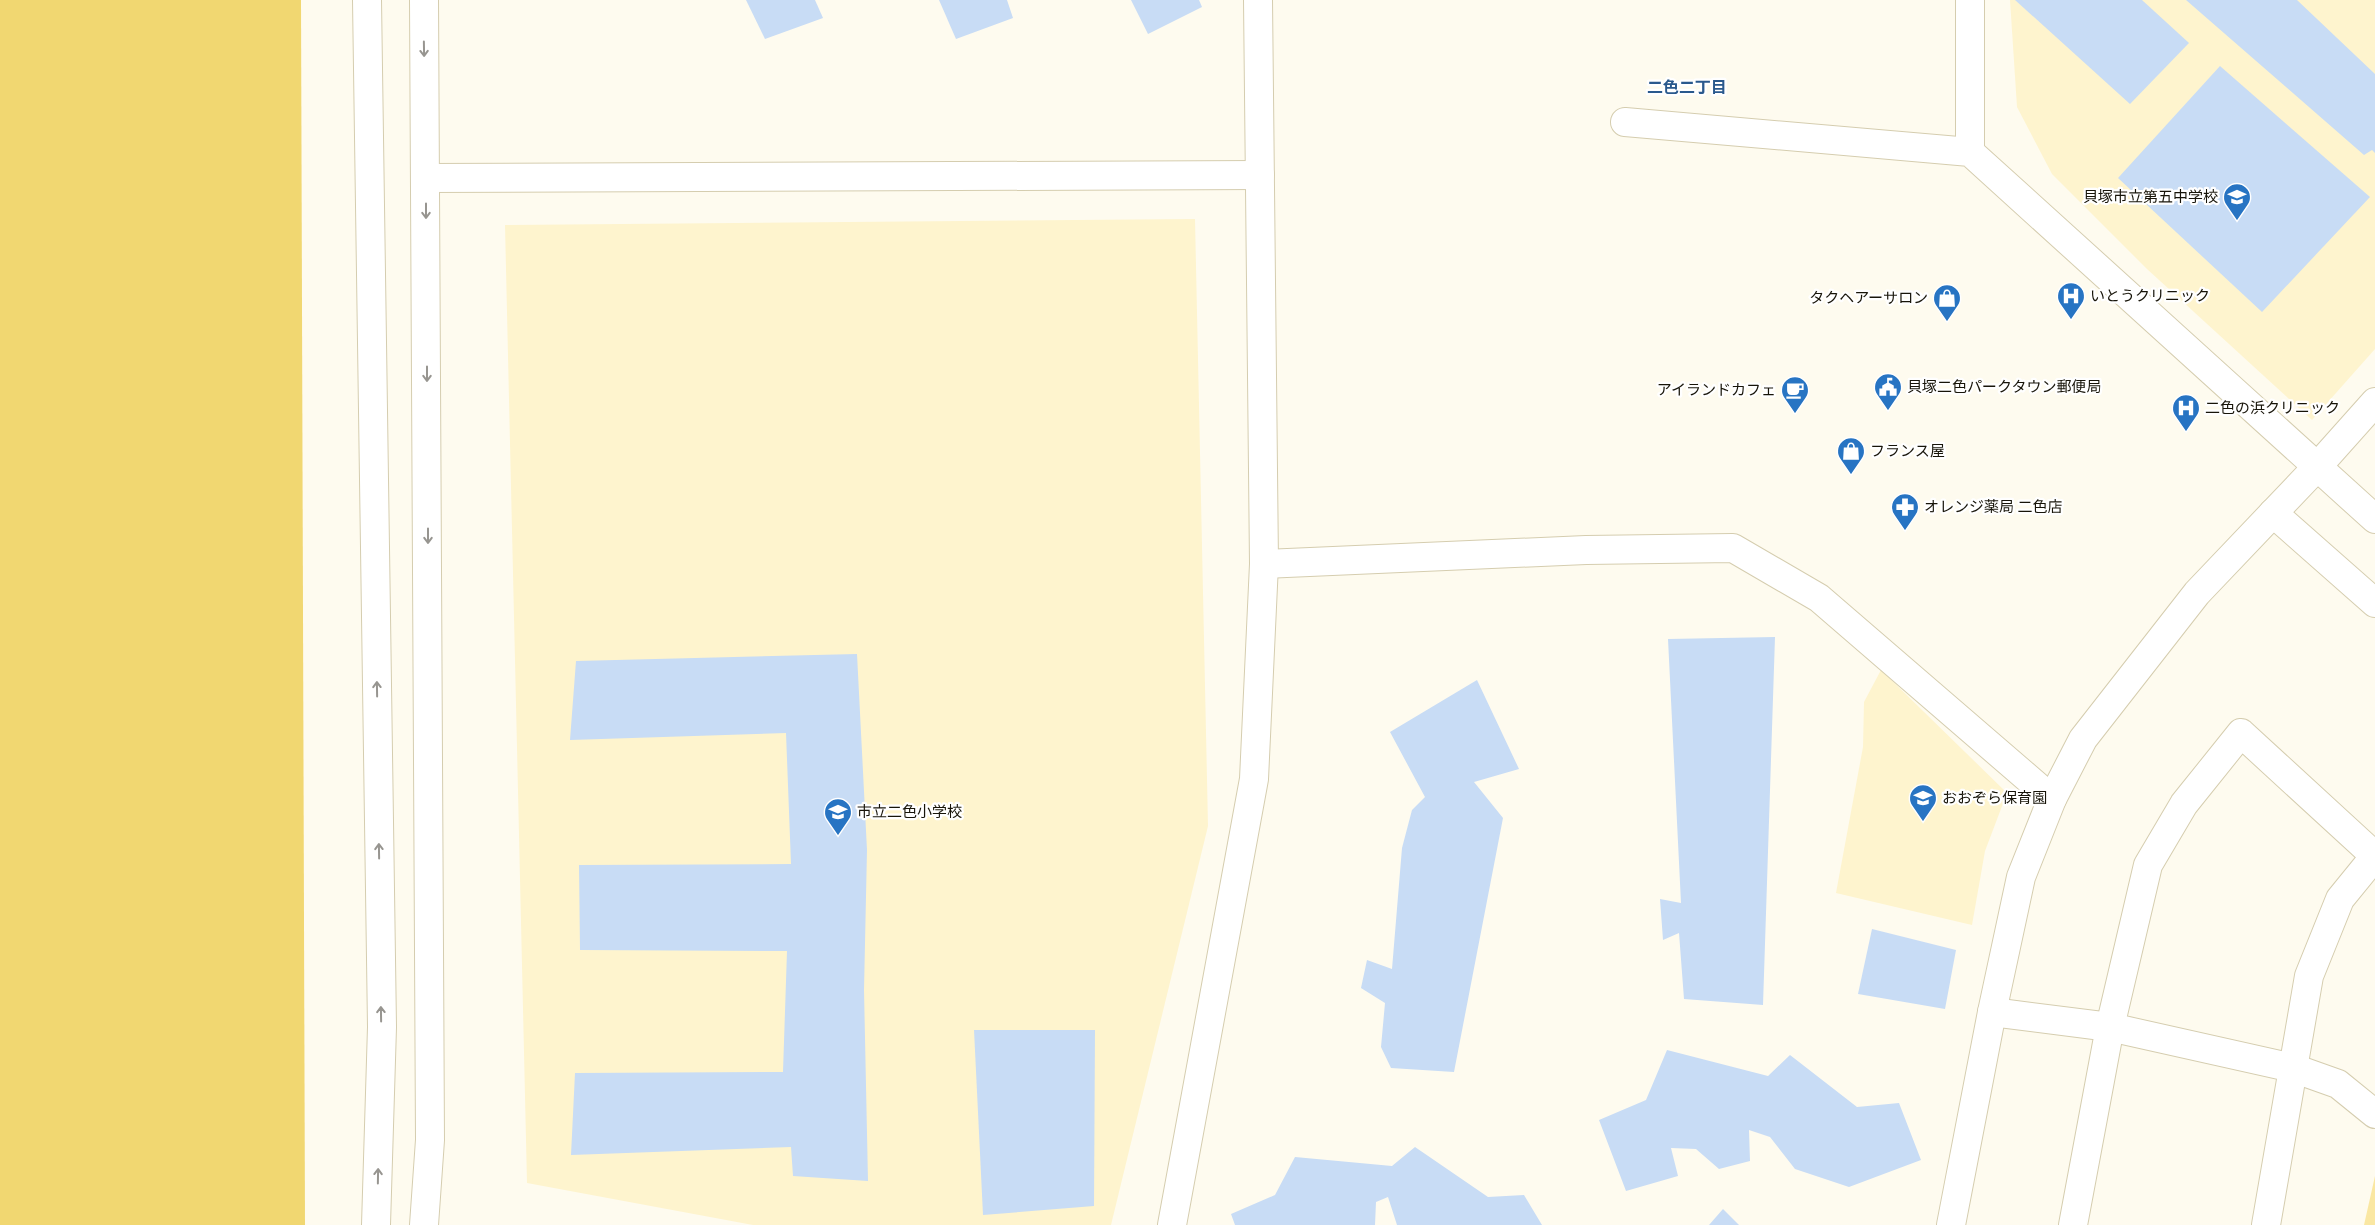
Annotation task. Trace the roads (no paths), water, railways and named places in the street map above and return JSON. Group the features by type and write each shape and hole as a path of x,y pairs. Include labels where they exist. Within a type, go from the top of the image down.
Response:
{"street":[{"path":"367,0 382,1027 376,1225"},
{"path":"424,0 430,1140 424,1225"},
{"path":"1172,1225 1254,779 1264,564 1258,0"},
{"path":"1970,0 1970,152"},
{"path":"1625,122 1970,152 2375,519"},
{"path":"426,178 1260,175"},
{"path":"1951,1225 1992,1012 2021,877 2052,799 2083,739 2197,593 2317,467 2375,402"},
{"path":"2273,513 2375,604"},
{"path":"1264,564 1586,550 1733,548 1819,598 2052,799"},
{"path":"2073,1225 2110,1027 2148,865 2184,804 2241,734 2375,856 2340,899 2309,976 2266,1225"},
{"path":"1992,1012 2110,1027 2293,1068 2338,1084 2375,1114"}],"place":[{"name":"貝塚市立第五中学校","path":"2237,221"},
{"name":"いとうクリニック","path":"2071,320"},
{"name":"タクヘアーサロン","path":"1947,322"},
{"name":"貝塚二色パークタウン郵便局","path":"1888,411"},
{"name":"アイランドカフェ","path":"1795,414"},
{"name":"二色の浜クリニック","path":"2186,432"},
{"name":"フランス屋","path":"1851,475"},
{"name":"オレンジ薬局 二色店","path":"1905,531"},
{"name":"おおぞら保育園","path":"1923,822"},
{"name":"市立二色小学校","path":"838,836"}],"district":[{"name":"二色二丁目","path":"1687,87"}]}
